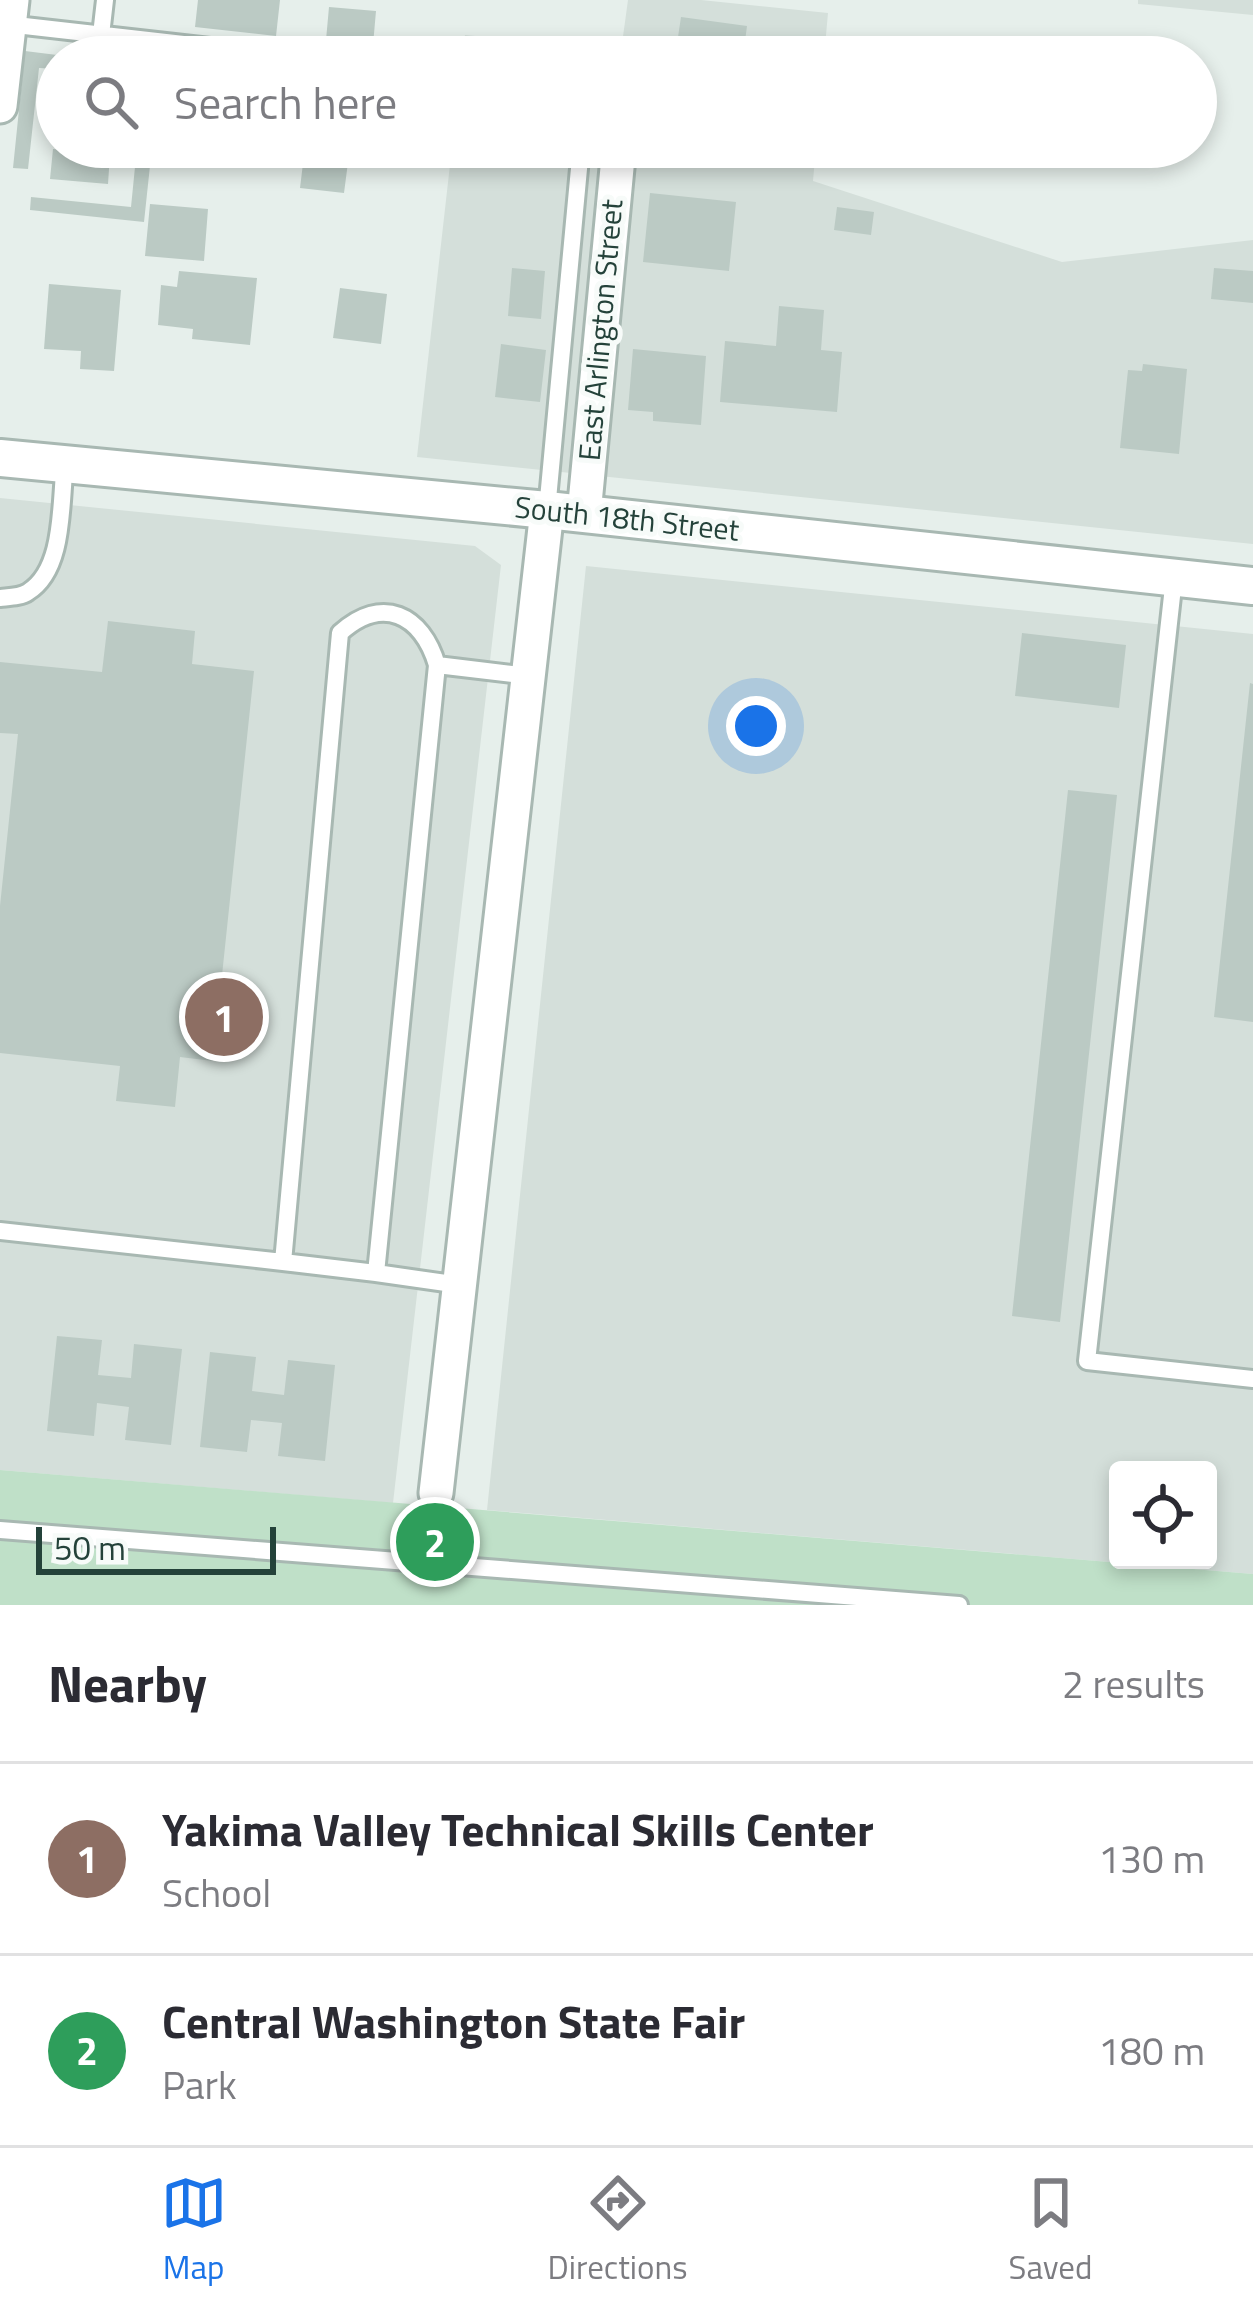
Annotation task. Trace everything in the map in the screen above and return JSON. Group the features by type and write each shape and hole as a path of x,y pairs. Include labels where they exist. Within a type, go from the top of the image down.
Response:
{"street":[{"path":"0,106 7,16"},
{"name":"East Arlington Street","path":"584,514 617,168"},
{"name":"South 18th Street","path":"0,458 547,510 1253,586"},
{"path":"436,1493 547,510"}],"lane":[{"path":"101,35 105,0"},
{"path":"7,16 110,36"},
{"path":"547,510 579,168"},
{"path":"0,598 26,595 53,560 64,464"},
{"path":"1174,578 1088,1361 1253,1379"},
{"path":"283,1262 340,633 365,615 413,620 430,640 437,664 376,1273"},
{"path":"437,664 529,676"},
{"path":"0,1231 460,1285"},
{"path":"0,1530 959,1605"}],"shaded area":[{"path":"628,0 701,0 828,13 826,36 623,36"},
{"path":"1138,0 1253,0 1253,15 1138,4"},
{"path":"450,168 814,168 813,181 1062,262 1253,240 1253,544 417,457"},
{"path":"0,498 475,546 501,565 393,1503 0,1470"},
{"path":"586,566 1253,634 1253,1574 1193,1569 1217,1569 1217,1461 1109,1461 1109,1562 487,1510"}],"green space":[{"path":"0,1470 1109,1562 1109,1569 1253,1574 1253,1605 0,1605"}],"building":[{"path":"198,0 280,0 276,36 195,27"},
{"path":"329,7 376,11 374,36 326,36"},
{"path":"681,17 747,26 746,36 678,36"},
{"path":"25,51 36,52 28,169 13,168"},
{"path":"51,168 109,168 108,184 50,179"},
{"path":"135,168 150,168 144,222 30,210 31,197 131,207"},
{"path":"302,168 347,168 344,193 300,188"},
{"path":"650,193 736,202 729,271 643,262"},
{"path":"150,204 208,209 204,261 145,256"},
{"path":"837,207 874,212 871,235 834,230"},
{"path":"512,268 545,271 541,319 508,316"},
{"path":"1214,268 1253,271 1253,303 1211,299"},
{"path":"179,271 257,278 250,345 192,339 193,329 158,325 161,285 177,287"},
{"path":"49,284 121,290 114,371 80,369 81,351 44,349"},
{"path":"340,288 387,294 381,344 333,338"},
{"path":"779,306 824,310 821,350 842,352 837,412 720,402 725,341 776,346"},
{"path":"501,344 546,350 540,402 495,397"},
{"path":"633,349 706,356 701,425 653,421 653,412 628,410"},
{"path":"1143,364 1187,369 1179,454 1120,448 1128,370 1142,371"},
{"path":"108,621 195,631 192,664 254,671 213,1061 180,1057 175,1107 116,1101 120,1066 0,1053 0,906 18,734 0,733 0,662 102,672"},
{"path":"1022,633 1126,645 1119,708 1015,696"},
{"path":"1253,684 1253,1022 1214,1017"},
{"path":"1068,790 1117,795 1060,1322 1012,1316"},
{"path":"57,1336 102,1340 98,1375 131,1378 134,1344 182,1349 171,1445 125,1440 129,1407 97,1403 94,1436 47,1431"},
{"path":"210,1352 256,1357 252,1391 284,1395 288,1360 335,1365 325,1461 278,1456 282,1423 251,1420 247,1452 200,1447"}],"place":[{"name":"Yakima Valley Technical Skills Center","path":"224,1017"},
{"name":"Central Washington State Fair","path":"435,1542"}]}
